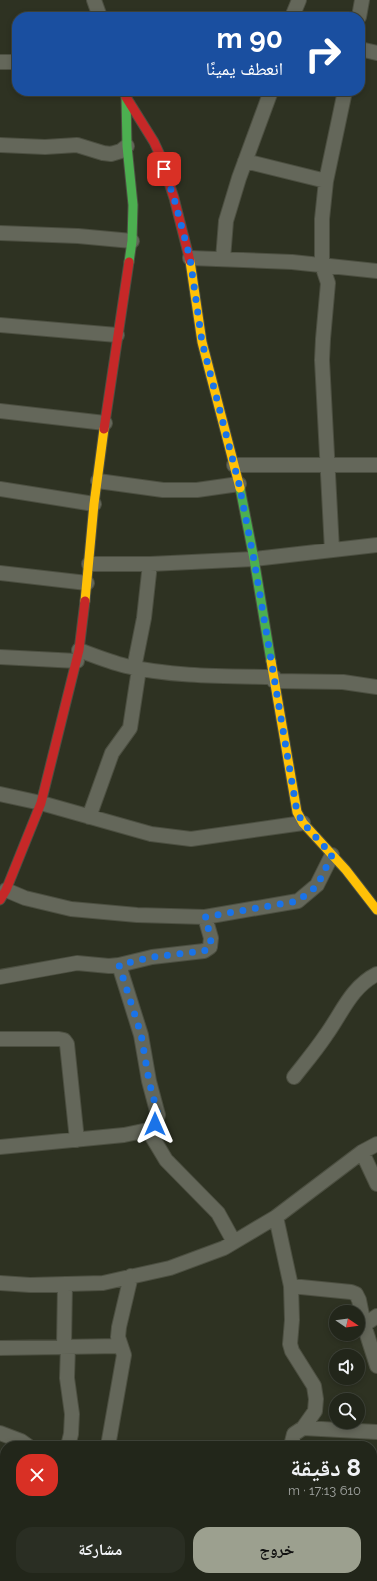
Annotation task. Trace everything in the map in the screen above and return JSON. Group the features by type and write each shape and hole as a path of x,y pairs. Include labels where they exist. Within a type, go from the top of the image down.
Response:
{"street":[{"path":"94,0 98,12"},
{"path":"294,12 299,0"},
{"path":"360,12 362,0"},
{"path":"365,50 377,53"},
{"path":"0,62 12,62"},
{"path":"125,96 127,146 133,205 132,241 117,335 94,504 89,564 78,656 41,803 3,895 25,898 71,909 205,917 298,901 317,886 332,855"},
{"path":"126,96 154,142 160,155 174,198 190,258 202,342 239,484 254,560 297,812 303,823 346,870 372,892 377,910"},
{"path":"223,259 226,221 239,178 269,96"},
{"path":"332,550 328,464 323,407 322,360 328,283 322,265 322,219 326,181 344,96"},
{"path":"0,145 45,147 77,145 111,154 121,151 127,146"},
{"path":"245,161 326,181"},
{"path":"0,233 78,236 132,241"},
{"path":"190,258 322,265 377,271"},
{"path":"0,325 117,335"},
{"path":"0,411 105,423"},
{"path":"234,465 328,464 377,466"},
{"path":"98,482 163,490 197,490 239,484"},
{"path":"0,489 94,504"},
{"path":"89,564 150,564 254,560 377,545"},
{"path":"89,817 112,753 130,728 136,668 144,618 150,564"},
{"path":"0,573 87,583"},
{"path":"0,657 78,656 136,668 191,674 343,682 377,687"},
{"path":"0,794 41,803 151,834 191,839 303,823"},
{"path":"0,977 77,963 109,966 152,957 204,951 210,947 211,938 205,917"},
{"path":"0,1146 124,1135 148,1130 155,1124 158,1115 149,1081 141,1034 119,965"},
{"path":"294,1077 327,1035 357,988 377,974"},
{"path":"0,1039 64,1040 67,1044 77,1140"},
{"path":"148,1130 166,1160 218,1213 234,1242"},
{"path":"0,1283 103,1283 170,1268 224,1248 276,1217 362,1152 377,1144"},
{"path":"362,1152 377,1184"},
{"path":"276,1217 291,1286 292,1320 290,1344 292,1351 314,1386 316,1399 315,1411 303,1428 294,1434 292,1441"},
{"path":"109,1441 124,1355 118,1337 119,1327 131,1276"},
{"path":"65,1284 67,1378 72,1414 69,1441"},
{"path":"291,1286 352,1292 356,1294 360,1305"},
{"path":"365,1324 377,1316"},
{"path":"365,1328 377,1366"},
{"path":"0,1348 120,1346"},
{"path":"303,1428 377,1432"},
{"path":"0,1433 21,1441"}],"traffic: fast":[{"path":"126,97 127,146 133,205 132,241 129,262"},
{"path":"240,488 254,559 271,661"}],"traffic: slow":[{"path":"190,261 202,342 240,488"},
{"path":"85,601 94,504 104,429"},
{"path":"271,661 297,812 303,823 346,870 377,910"}],"traffic: jam":[{"path":"126,96 154,142 160,155 174,198 190,261"},
{"path":"104,429 129,262"},
{"path":"0,900 6,890 41,803 79,650 85,601"}],"route":[{"path":"155,1124 158,1115 149,1081 141,1034 119,965 152,957 204,951 210,947 211,938 205,917 298,901 317,886 332,855 303,823 297,812 254,560 239,484 202,342 190,258 174,198 164,169"}]}
